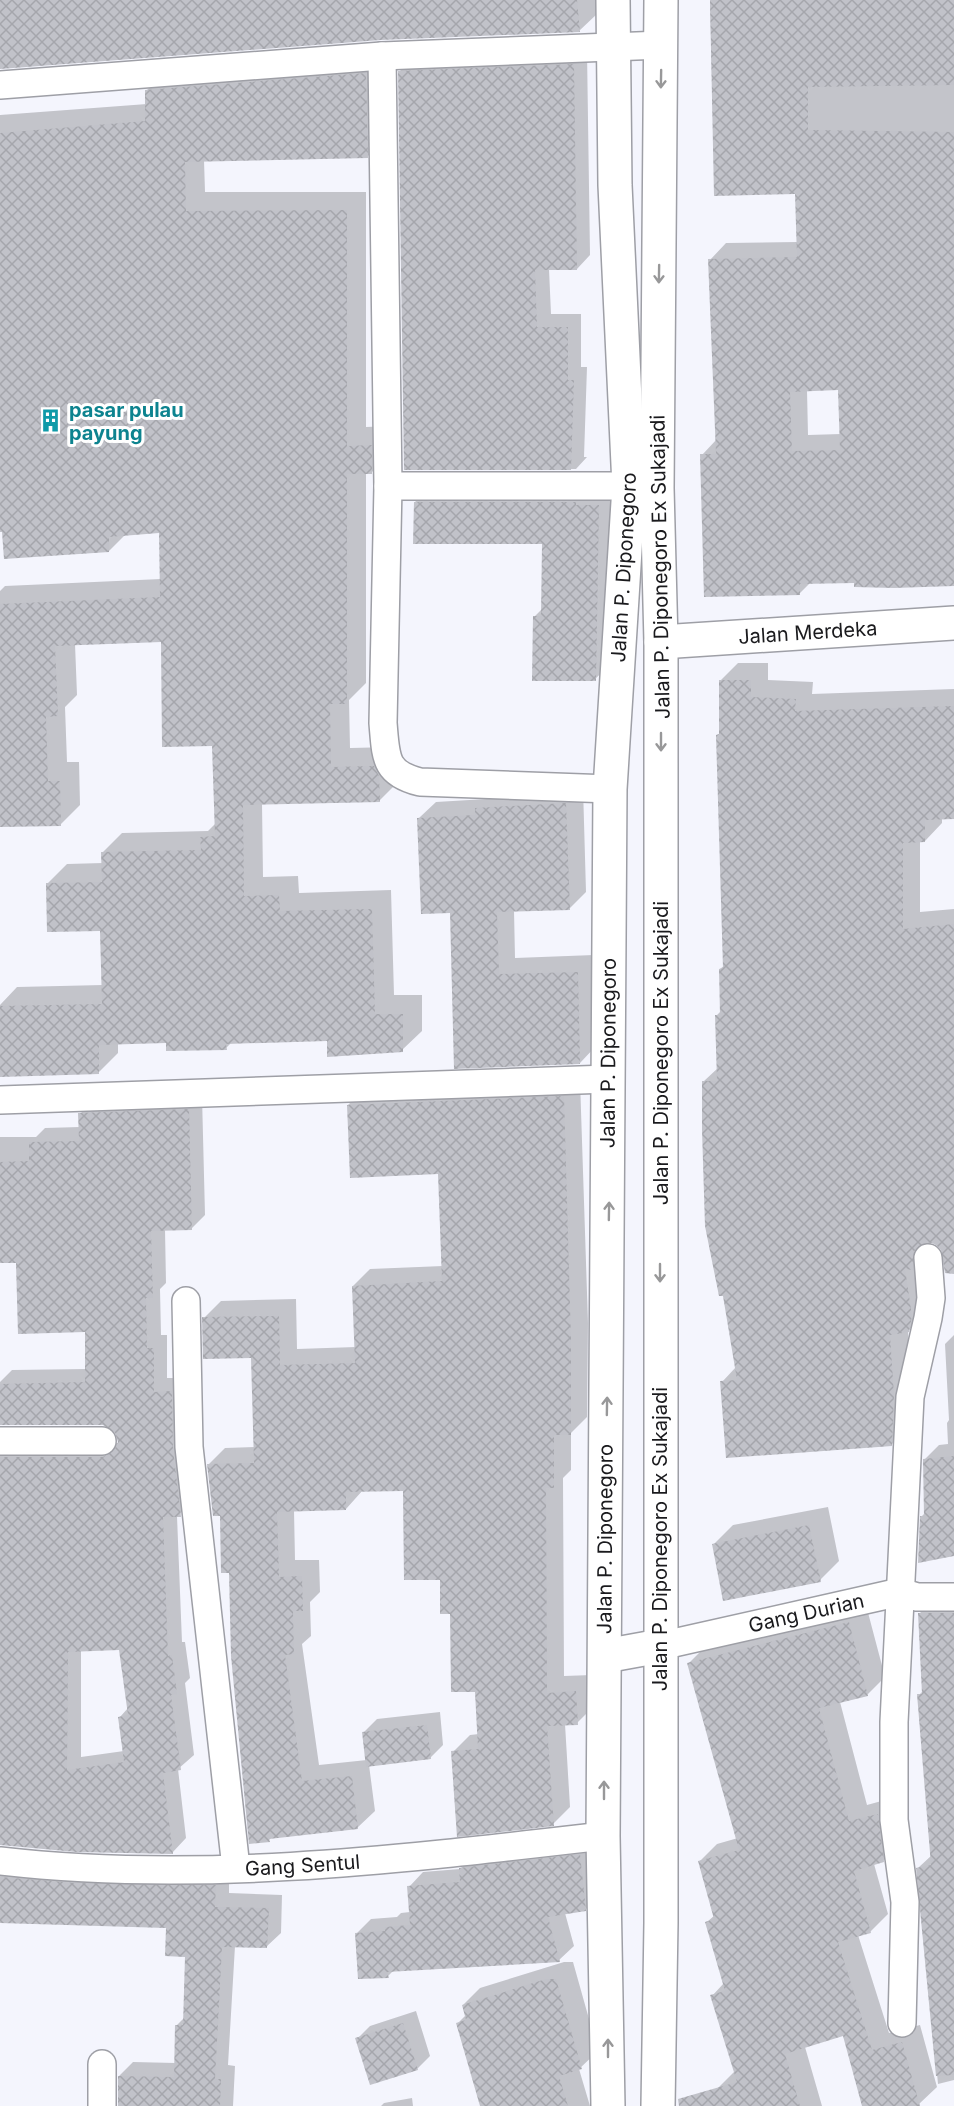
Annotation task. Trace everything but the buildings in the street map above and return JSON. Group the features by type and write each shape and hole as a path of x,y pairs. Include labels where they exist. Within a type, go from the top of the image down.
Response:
{"main road":[{"name":"Jalan P. Diponegoro","path":"608,2106 603,1836 609,789 629,486 615,184 613,0"},
{"name":"Jalan P. Diponegoro Ex Sukajadi","path":"658,2106 662,1923 661,642 657,488 661,0"},
{"name":"Jalan Merdeka","path":"661,642 954,623"},
{"path":"605,1656 660,1646"}],"street":[{"path":"0,85 382,56 662,45"},
{"path":"382,56 388,486 382,723 385,749 391,767 402,777 420,782 609,789"},
{"path":"388,486 629,486"},
{"path":"0,1100 608,1079"},
{"path":"902,2023 905,1902 894,1820 894,1722 910,1397 931,1298 928,1258"},
{"path":"186,1301 189,1447 236,1868"},
{"path":"0,1441 102,1441"},
{"name":"Gang Durian","path":"660,1646 900,1592 917,1597 954,1597"},
{"name":"Gang Sentul","path":"0,1861 66,1869 153,1872 392,1860 603,1836"},
{"path":"102,2064 102,2106"}],"place":[{"name":"pasar pulau payung","path":"51,421"}]}
